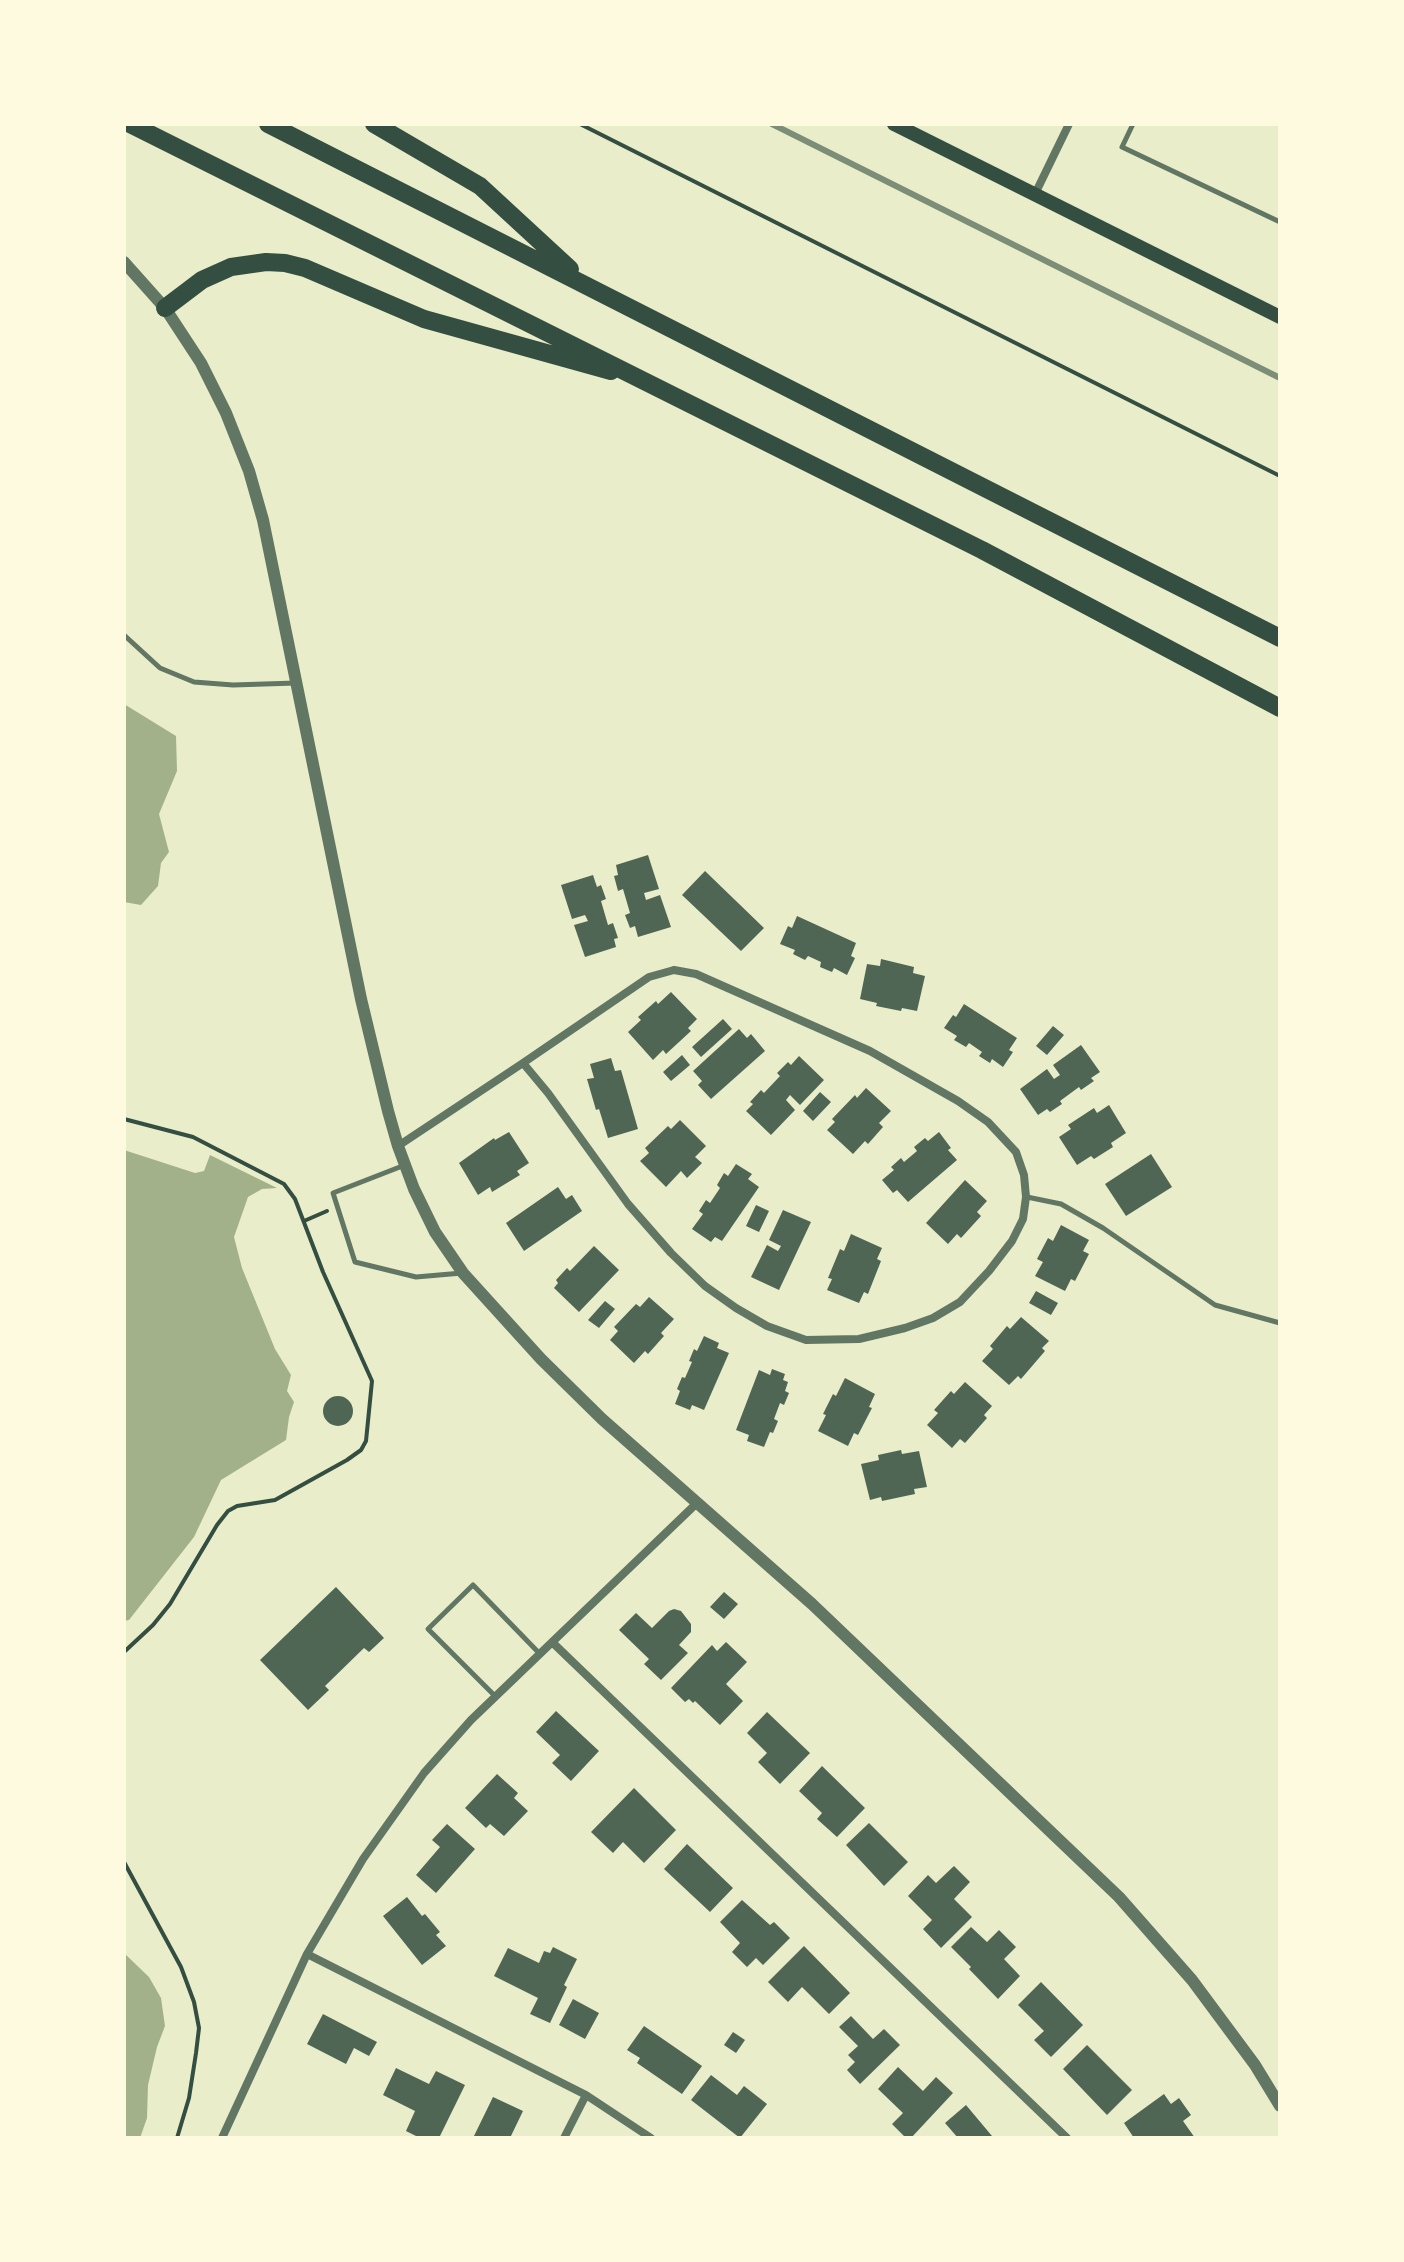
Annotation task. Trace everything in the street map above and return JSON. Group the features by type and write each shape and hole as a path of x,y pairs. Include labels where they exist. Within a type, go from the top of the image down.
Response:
{"highway":[{"path":"130,124 982,550 1280,708"},
{"path":"268,124 1280,638"},
{"path":"374,124 480,186 586,284"},
{"path":"165,308 202,280 231,267 266,262 285,263 305,268 424,319 653,383"}],"main road":[{"path":"904,126 1280,317"}],"street":[{"path":"1035,194 1069,124"},
{"path":"124,262 165,308 201,363 226,413 249,471 263,520 361,999 398,1146 435,1232 463,1273 541,1359 602,1419 904,1690 1119,1897 1192,1980 1255,2065 1280,2106"},
{"path":"398,1146 649,977 674,970 696,974 870,1051 958,1101 988,1122 1016,1152 1024,1175 1026,1197 1023,1219 1012,1241 989,1271 960,1302 933,1318 859,1339 806,1340 767,1326 736,1308 705,1286 671,1253 628,1204 523,1063"},
{"path":"222,2138 307,1954 363,1859 424,1773 471,1720 698,1502"},
{"path":"552,1642 1067,2138"},
{"path":"307,1954 586,2095 651,2138"},
{"path":"564,2138 586,2095"}],"lane":[{"path":"1133,124 1122,147 1280,222"},
{"path":"124,635 160,668 194,682 233,685 297,683"},
{"path":"405,1165 333,1193 355,1262 416,1277 463,1273"},
{"path":"1026,1197 1061,1204 1103,1228 1215,1305 1280,1323"},
{"path":"496,1696 428,1629 473,1585 540,1654"}],"path":[{"path":"580,124 1280,476"},
{"path":"124,1119 193,1137 284,1184 295,1199 323,1272 372,1381 366,1441 361,1450 275,1500 237,1506 228,1511 170,1604 124,1652"},
{"path":"304,1221 337,1207"},
{"path":"124,1862 175,1955 194,2002 199,2028 189,2098 177,2138"}],"shaded area":[{"path":"124,704 176,736 177,771 159,814 169,852 161,863 158,886 141,905 124,902"},
{"path":"124,1150 195,1173 204,1171 210,1155 277,1188 262,1189 248,1197 234,1237 242,1268 275,1349 291,1375 287,1391 294,1402 286,1440 221,1480 194,1537 129,1620 124,1621"},
{"path":"124,1953 149,1977 161,1998 165,2026 148,2085 147,2118 140,2138 124,2138"}],"building":[{"path":"648,855 659,889 644,893 646,900 660,895 671,927 638,937 635,926 630,928 625,915 630,913 623,889 618,891 614,876 618,875 616,865"},
{"path":"705,871 764,928 741,951 682,895"},
{"path":"593,875 606,899 601,901 608,925 613,923 618,938 614,939 616,947 585,957 574,925 588,921 585,915 572,919 561,885"},
{"path":"797,916 856,943 851,956 855,958 847,975 834,968 832,972 820,967 821,962 808,956 805,960 793,954 795,950 780,944 788,926 792,928"},
{"path":"881,959 914,967 913,973 925,976 917,1011 876,1006 877,1003 860,999 867,964 880,966"},
{"path":"671,992 697,1019 688,1028 691,1031 666,1054 663,1050 653,1060 628,1032 641,1020 638,1017"},
{"path":"964,1004 1017,1038 1009,1050 1013,1052 1003,1067 992,1059 990,1063 979,1056 982,1052 969,1043 966,1047 954,1040 957,1036 944,1028"},
{"path":"723,1019 732,1029 701,1057 692,1047"},
{"path":"1053,1026 1064,1035 1047,1055 1036,1046"},
{"path":"739,1029 747,1038 751,1034 765,1051 711,1099 698,1085 702,1081 693,1071"},
{"path":"1081,1045 1100,1072 1091,1078 1094,1081 1081,1090 1079,1087 1060,1101 1062,1104 1038,1115 1020,1089 1047,1069 1054,1079 1060,1075 1053,1065"},
{"path":"682,1055 690,1065 671,1081 663,1072"},
{"path":"799,1056 824,1080 800,1105 790,1095 786,1100 795,1110 771,1135 746,1111 761,1090 764,1093 780,1076 777,1073"},
{"path":"611,1058 615,1071 621,1070 638,1129 608,1138 587,1079 594,1078 590,1064"},
{"path":"866,1088 891,1111 879,1123 883,1127 868,1144 865,1141 853,1154 827,1130 835,1122 832,1119"},
{"path":"820,1092 831,1102 813,1121 803,1111"},
{"path":"1109,1105 1126,1133 1111,1143 1113,1147 1077,1165 1059,1137 1071,1129 1068,1125 1094,1108 1097,1113"},
{"path":"680,1120 706,1146 695,1157 702,1163 687,1178 681,1171 666,1187 640,1161 649,1153 645,1148 668,1126 671,1129"},
{"path":"509,1132 529,1163 517,1171 520,1175 492,1192 490,1187 478,1195 459,1163 494,1138"},
{"path":"939,1132 957,1160 908,1202 897,1190 893,1193 882,1180 894,1170 891,1167 901,1158 904,1162 917,1151 914,1147"},
{"path":"1151,1154 1172,1187 1126,1216 1105,1184"},
{"path":"736,1164 752,1174 748,1179 759,1187 722,1241 715,1237 711,1242 692,1229 703,1214 699,1211 706,1200 710,1203 720,1188 717,1185 724,1173 728,1176"},
{"path":"965,1180 987,1201 977,1212 981,1216 961,1238 957,1234 948,1244 926,1223"},
{"path":"558,1187 566,1199 572,1195 582,1211 524,1251 506,1223"},
{"path":"756,1205 769,1211 759,1232 746,1226"},
{"path":"783,1210 811,1222 779,1290 751,1277 767,1245 778,1251 781,1246 769,1240"},
{"path":"1061,1225 1089,1240 1083,1251 1089,1254 1075,1281 1071,1279 1065,1291 1035,1276 1043,1262 1037,1259 1048,1238 1053,1241"},
{"path":"851,1234 882,1248 877,1259 881,1261 868,1294 864,1292 859,1303 827,1290 832,1279 828,1278 840,1249 844,1251"},
{"path":"594,1246 619,1270 579,1312 554,1288 558,1283 556,1280 567,1268 570,1271"},
{"path":"1036,1291 1058,1303 1051,1315 1029,1303"},
{"path":"649,1297 674,1319 648,1354 645,1351 634,1363 610,1340 618,1331 614,1327 636,1304 640,1307"},
{"path":"605,1301 615,1309 599,1328 588,1320"},
{"path":"1021,1317 1049,1341 1042,1348 1045,1351 1021,1379 1018,1376 1009,1385 982,1361 1007,1326 1010,1329"},
{"path":"704,1336 719,1343 717,1348 729,1353 704,1410 692,1405 690,1410 675,1404 680,1391 677,1389 692,1362 689,1361 694,1349 697,1351"},
{"path":"772,1369 785,1374 783,1380 788,1382 785,1391 789,1393 784,1405 780,1403 774,1419 778,1421 764,1447 747,1441 749,1435 736,1430 759,1370 770,1375"},
{"path":"845,1378 875,1394 869,1407 872,1408 858,1435 854,1433 848,1446 818,1431 833,1394 836,1396"},
{"path":"965,1382 992,1406 984,1415 987,1418 965,1443 960,1439 952,1448 927,1425 938,1413 934,1410 951,1391 954,1394"},
{"path":"338,1396 344,1397 352,1405 352,1417 344,1425 338,1426 332,1425 324,1417 323,1411 324,1405 332,1397"},
{"path":"901,1450 902,1454 919,1451 927,1487 914,1489 915,1494 882,1501 881,1497 870,1500 861,1464 879,1460 878,1455"},
{"path":"336,1587 384,1638 369,1652 364,1648 325,1686 329,1690 308,1710 260,1660"},
{"path":"724,1592 738,1604 724,1619 710,1607"},
{"path":"674,1609 681,1611 691,1624 691,1632 679,1645 688,1653 661,1680 644,1664 649,1659 619,1630 636,1613 652,1628"},
{"path":"726,1642 747,1662 726,1684 743,1701 720,1725 695,1701 693,1703 689,1699 685,1702 671,1688 712,1645 717,1651"},
{"path":"556,1711 599,1751 571,1781 552,1763 560,1755 536,1732"},
{"path":"767,1712 810,1753 780,1784 758,1762 767,1753 747,1733"},
{"path":"822,1766 865,1808 837,1837 817,1819 822,1813 799,1791"},
{"path":"497,1774 518,1793 514,1798 528,1811 504,1836 490,1824 486,1828 465,1808"},
{"path":"634,1788 676,1830 644,1863 623,1842 613,1853 591,1832"},
{"path":"869,1823 908,1862 884,1886 846,1845"},
{"path":"447,1824 475,1849 436,1893 416,1875 440,1847 432,1840"},
{"path":"687,1844 733,1888 710,1912 664,1869"},
{"path":"954,1866 970,1882 954,1899 972,1917 941,1948 923,1929 932,1920 908,1896 928,1875 936,1883"},
{"path":"407,1897 440,1932 436,1935 446,1946 422,1965 383,1916"},
{"path":"742,1900 770,1925 774,1922 790,1938 763,1965 756,1958 747,1967 732,1952 740,1943 720,1922"},
{"path":"971,1927 987,1942 999,1930 1016,1947 1004,1959 1020,1976 998,1999 951,1947"},
{"path":"804,1946 850,1993 829,2014 802,1987 788,2002 768,1982"},
{"path":"553,1947 577,1959 550,2023 530,2014 538,1998 494,1976 508,1948 539,1963 544,1951 550,1953"},
{"path":"1041,1982 1083,2025 1051,2057 1034,2040 1044,2031 1018,2005"},
{"path":"573,1999 599,2013 585,2039 559,2025"},
{"path":"323,2014 377,2042 369,2056 354,2048 346,2064 307,2044"},
{"path":"851,2016 873,2039 884,2029 900,2045 860,2084 847,2070 855,2062 848,2055 858,2046 839,2027"},
{"path":"644,2026 702,2066 682,2094 637,2063 640,2058 627,2050"},
{"path":"733,2032 745,2040 736,2053 724,2045"},
{"path":"1087,2045 1132,2090 1107,2115 1063,2069"},
{"path":"898,2067 923,2091 936,2077 953,2093 911,2138 906,2138 892,2124 903,2113 878,2089"},
{"path":"396,2068 429,2084 436,2071 465,2085 439,2138 420,2138 406,2131 415,2111 383,2095"},
{"path":"711,2075 737,2095 744,2086 767,2104 740,2138 691,2100"},
{"path":"1164,2094 1171,2104 1179,2098 1191,2115 1183,2121 1195,2138 1134,2138 1124,2123"},
{"path":"493,2097 523,2111 510,2138 473,2138"},
{"path":"966,2105 992,2136 990,2138 958,2138 945,2123"}],"railway":[{"path":"772,124 1280,378"}]}
